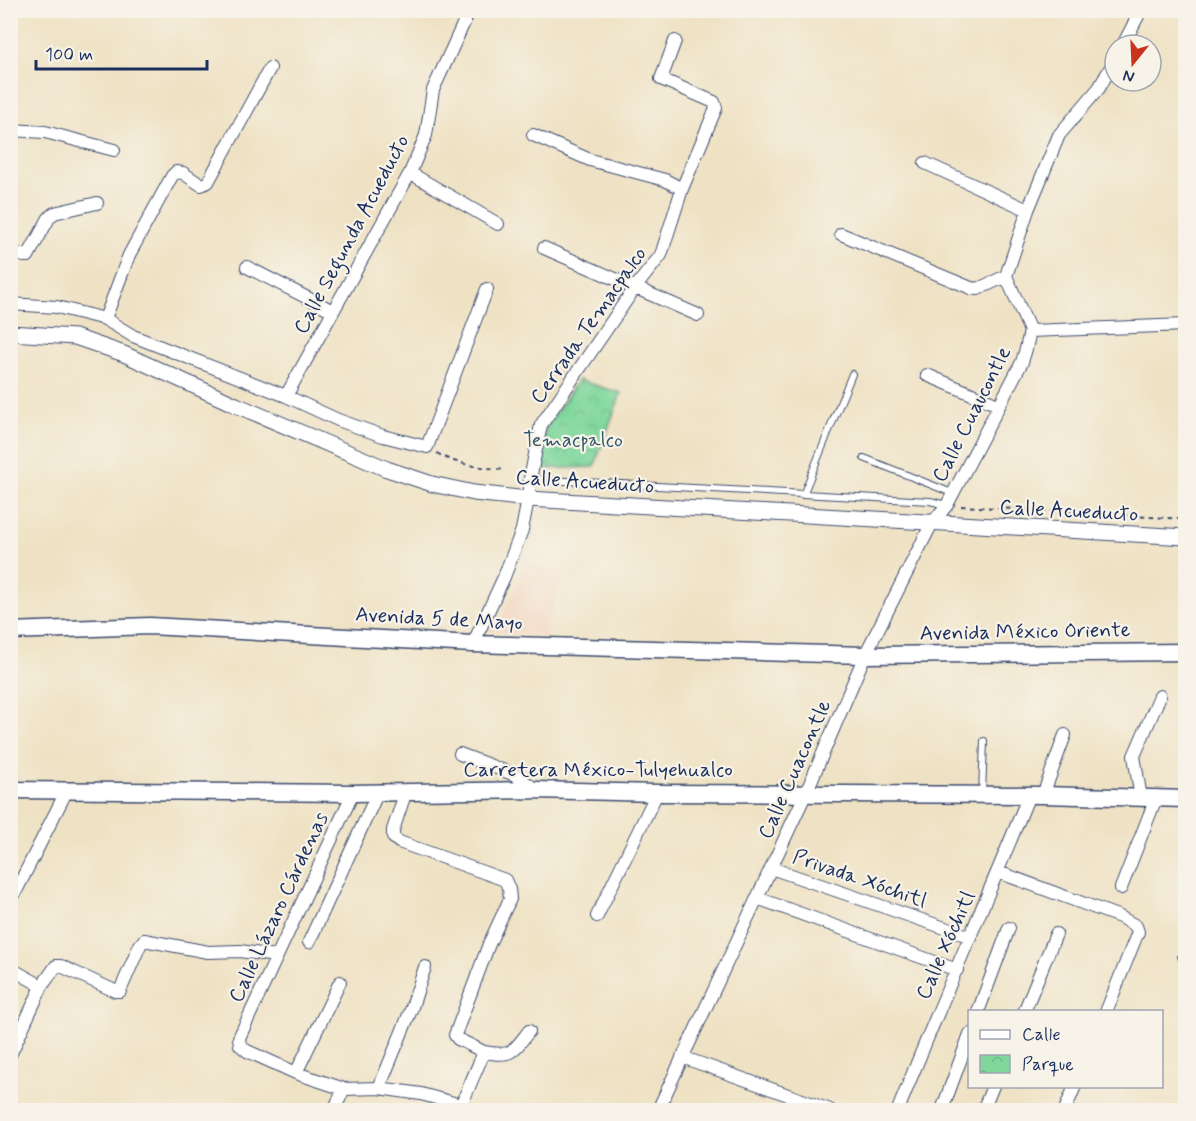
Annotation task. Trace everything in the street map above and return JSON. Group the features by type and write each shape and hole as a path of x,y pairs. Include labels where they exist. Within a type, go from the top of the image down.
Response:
{"main road":[{"name":"Avenida 5 de Mayo","path":"10,631 150,626 473,644 865,655"},
{"name":"Avenida México Oriente","path":"865,655 1185,652"},
{"name":"Carretera México-Tulyehualco","path":"10,790 353,793 536,790 1036,795 1185,799"}],"street":[{"path":"1129,33 1141,10"},
{"name":"Calle Segunda Acueducto","path":"286,396 410,173 426,135 433,90 466,18"},
{"name":"Cerrada Temacpalco","path":"473,644 504,577 522,530 541,425 634,289 661,255 682,189 716,108 714,102 662,81 661,74 675,41"},
{"path":"105,319 129,255 172,176 176,172 183,173 201,186 208,182 270,68"},
{"path":"842,234 978,289 1006,276 1028,210 1059,135 1103,81"},
{"path":"10,130 45,132 114,150"},
{"path":"533,135 590,160 665,180 682,189"},
{"path":"925,163 1028,210"},
{"path":"410,173 498,224"},
{"path":"10,251 28,256 54,213 97,203"},
{"path":"544,249 698,315"},
{"path":"247,267 333,311"},
{"name":"Calle Cuaucontle","path":"865,655 932,523 949,499 1022,362 1030,331 1006,276"},
{"path":"10,304 57,307 105,319 150,343 286,396 338,420 383,436 426,447 488,289"},
{"path":"1030,331 1185,325"},
{"name":"Calle Acueducto","path":"10,333 75,338 124,354 236,405 387,469 432,484 474,493 528,499 1185,537"},
{"path":"927,375 998,405"},
{"name":"Calle Cuacontle","path":"658,1110 807,793 865,655"},
{"path":"1121,888 1148,798 1134,756 1160,696"},
{"name":"Calle Xóchitl","path":"898,1110 933,1021 998,872 1065,735"},
{"path":"460,754 515,775 536,790"},
{"path":"15,893 67,790"},
{"path":"406,791 393,830 393,837 399,842 505,880 509,890 510,899 489,944 455,1035 458,1040 484,1052 506,1055 513,1052 529,1031"},
{"path":"309,942 378,792"},
{"name":"Calle Lázaro Cárdenas","path":"296,1073 247,1051 240,1045 239,1038 353,793"},
{"path":"597,916 657,793"},
{"name":"Privada Xóchitl","path":"771,868 971,937"},
{"path":"998,872 1120,917 1136,926 1138,932 1106,1010"},
{"path":"757,898 957,970"},
{"path":"978,1010 1009,928"},
{"path":"1024,1010 1056,934"},
{"path":"10,1055 42,986 56,966 120,991 144,940 208,951 240,951 276,956"},
{"path":"379,1088 411,1010 425,968"},
{"path":"11,974 15,971 42,986"},
{"path":"340,982 296,1073 344,1089 379,1088 421,1094 460,1108 484,1052"},
{"path":"942,1110 968,1037"},
{"path":"682,1057 830,1110"},
{"path":"983,1110 992,1088"},
{"path":"1065,1110 1074,1088"},
{"path":"334,1110 344,1089"},
{"path":"789,1110 794,1098"}],"lane":[{"path":"803,495 852,374"},
{"path":"864,458 949,499"},
{"name":"Calle Acueducto","path":"530,479 803,495 930,501 949,499"},
{"path":"982,795 984,741"}],"path":[{"name":"Calle Acueducto","path":"426,447 446,459 468,465 506,470"},
{"name":"Calle Acueducto","path":"949,499 1185,519"}],"shaded area":[{"path":"526,561 562,574 545,637 489,631 490,624 500,622"}],"green space":[{"name":"Temacpalco","path":"578,380 621,393 594,467 537,469 546,428"}]}
